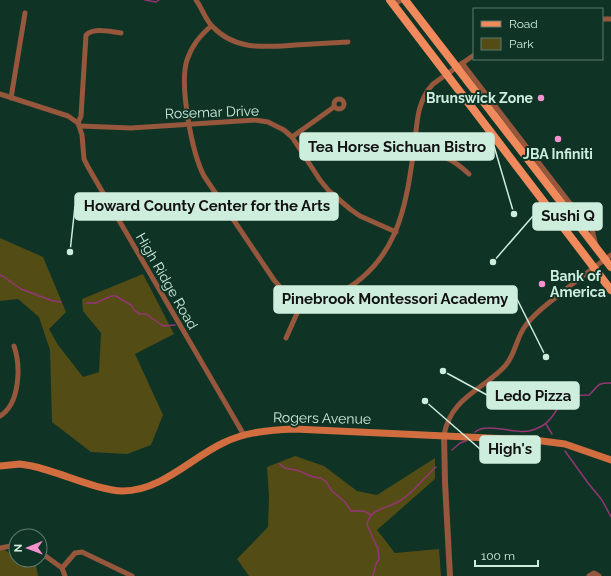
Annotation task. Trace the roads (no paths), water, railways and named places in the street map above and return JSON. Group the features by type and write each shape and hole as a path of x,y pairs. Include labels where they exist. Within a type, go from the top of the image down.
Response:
{"main road":[{"path":"405,0 459,65 597,249 608,257 611,267"},
{"path":"395,2 447,74 611,290"},
{"name":"Rogers Avenue","path":"0,466 20,464 32,466 109,489 129,490 151,485 224,442 244,435 266,431 294,429 534,440 551,442 576,448 611,460"}],"street":[{"path":"196,0 211,26 226,38 236,43 255,47 348,42"},
{"path":"10,98 25,13"},
{"path":"211,26 198,38 185,66 189,124 196,156 204,176 274,280 286,294 302,302 312,303 326,300 358,280 378,260 396,232 405,203 418,115 422,101 428,90 473,56"},
{"name":"High Ridge Road","path":"121,33 95,30 86,35 81,116 79,124 84,159 92,176 244,435"},
{"path":"459,65 569,202 591,225 597,249"},
{"path":"0,94 68,116 79,124"},
{"path":"292,137 334,107"},
{"name":"Rosemar Drive","path":"79,124 131,128 261,120 276,125 292,137 320,180 339,201 360,216 396,232"},
{"path":"413,151 446,157 458,164 469,174"},
{"path":"450,576 444,435 451,414 458,404 507,364 511,358 521,332 530,319 608,257"},
{"path":"286,338 302,302"},
{"path":"0,416 8,410 14,398 18,362 14,346"},
{"path":"62,568 75,553 82,552 132,576"},
{"path":"48,558 62,568 65,576"},
{"path":"589,576 594,573 599,576"}],"waterway":[{"path":"145,0 156,2 159,0"},
{"path":"0,275 21,289 53,301 61,302"},
{"path":"86,303 96,303 111,296 116,296 131,305 135,311 140,314 146,314 163,326 175,325"},
{"path":"475,432 486,428 516,431 529,431 535,429 544,425 561,404 568,398 589,395 600,384 611,383"},
{"path":"546,424 552,434"},
{"path":"452,450 460,443 466,441"},
{"path":"565,451 602,500 611,517"},
{"path":"280,464 312,477 321,478 327,483 331,490 345,502 351,511 364,511 371,515"},
{"path":"373,576 379,559 378,549 367,525 368,520 375,512 403,499 436,467"}],"place":[{"name":"Brunswick Zone","path":"541,98"},
{"name":"JBA Infiniti","path":"558,139"},
{"name":"Tea Horse Sichuan Bistro","path":"514,214"},
{"name":"Howard County Center for the Arts","path":"70,252"},
{"name":"Sushi Q","path":"493,262"},
{"name":"Bank of America","path":"542,284"},
{"name":"Pinebrook Montessori Academy","path":"546,357"},
{"name":"Ledo Pizza","path":"443,371"},
{"name":"High's","path":"425,401"}]}
